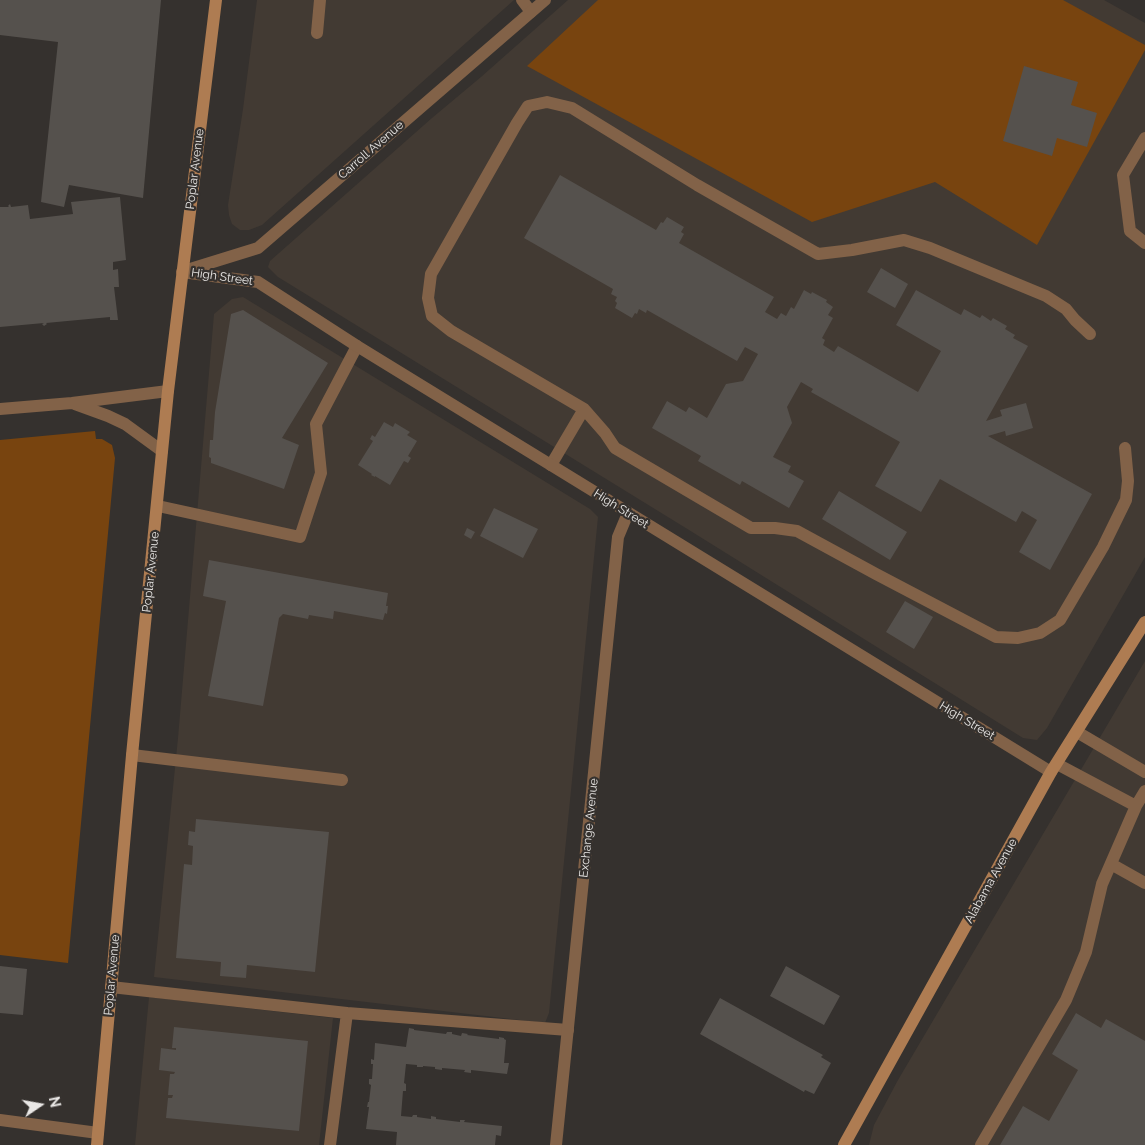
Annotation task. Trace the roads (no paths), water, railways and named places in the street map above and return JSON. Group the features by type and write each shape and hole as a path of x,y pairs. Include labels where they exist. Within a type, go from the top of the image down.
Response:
{"main road":[{"name":"Poplar Avenue","path":"98,1139 132,755 168,391 216,0"},
{"name":"Alabama Avenue","path":"844,1145 1054,768 1145,622"}],"street":[{"path":"317,33 320,0"},
{"path":"522,0 531,12"},
{"name":"Carroll Avenue","path":"182,272 258,248 545,0"},
{"path":"1090,334 1066,309 1046,296 939,252 904,240 852,250 818,254 696,185 572,108 547,102 528,106 517,123 430,274 428,298 432,316 451,331 584,409 615,448 751,528 775,528 798,531 996,637 1018,638 1040,633 1060,620 1103,547 1126,500 1128,481 1125,448"},
{"path":"1145,138 1123,175 1130,231 1145,242"},
{"name":"High Street","path":"182,272 258,282 357,346 628,513 1054,768 1136,806"},
{"path":"158,506 300,537 321,473 316,424 357,346"},
{"path":"0,409 72,403 168,391"},
{"path":"72,403 125,424 162,451"},
{"path":"551,464 584,409"},
{"name":"Exchange Avenue","path":"556,1145 618,537 628,513"},
{"path":"1077,732 1145,772"},
{"path":"132,755 342,780"},
{"path":"981,1145 1066,1000 1086,952 1102,884 1136,806 1145,791"},
{"path":"1111,864 1145,883"},
{"path":"111,987 347,1013 568,1030"},
{"path":"330,1145 347,1013"},
{"path":"0,1120 98,1139"}]}
